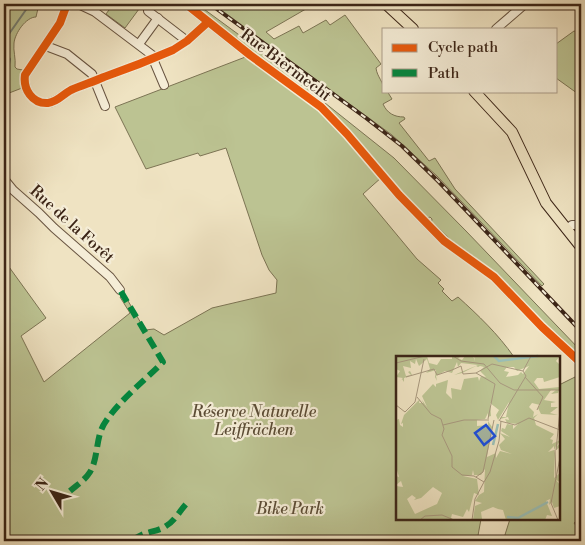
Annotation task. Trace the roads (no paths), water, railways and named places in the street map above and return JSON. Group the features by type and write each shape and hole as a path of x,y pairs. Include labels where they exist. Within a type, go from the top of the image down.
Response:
{"main road":[{"path":"386,4 411,28"},
{"path":"475,92 512,132 543,196 581,247"}],"street":[{"path":"67,4 60,23 25,75 25,86 30,96 39,102 50,103 60,99 70,90 173,50 187,41 208,22"},
{"path":"80,4 95,12 155,58 164,85"},
{"path":"149,4 148,11 187,41"},
{"name":"Rue Biermecht","path":"186,4 321,107 347,134 399,195 444,241 502,285 542,327 581,363"},
{"path":"497,28 525,4"},
{"path":"138,44 158,18"},
{"path":"46,46 67,54 92,74 105,106"},
{"name":"Rue de la Forêt","path":"4,179 13,190 54,228 110,277 120,290"},
{"path":"566,229 572,225 581,225"}],"waterway":[{"path":"4,41 30,4"},
{"path":"4,50 10,59 4,73"}],"railway":[{"path":"210,4 402,146 439,182 581,331"}],"park label":[{"name":"Réserve Naturelle Leiffrächen","path":"254,421"},
{"name":"Bike Park","path":"290,509"}]}
